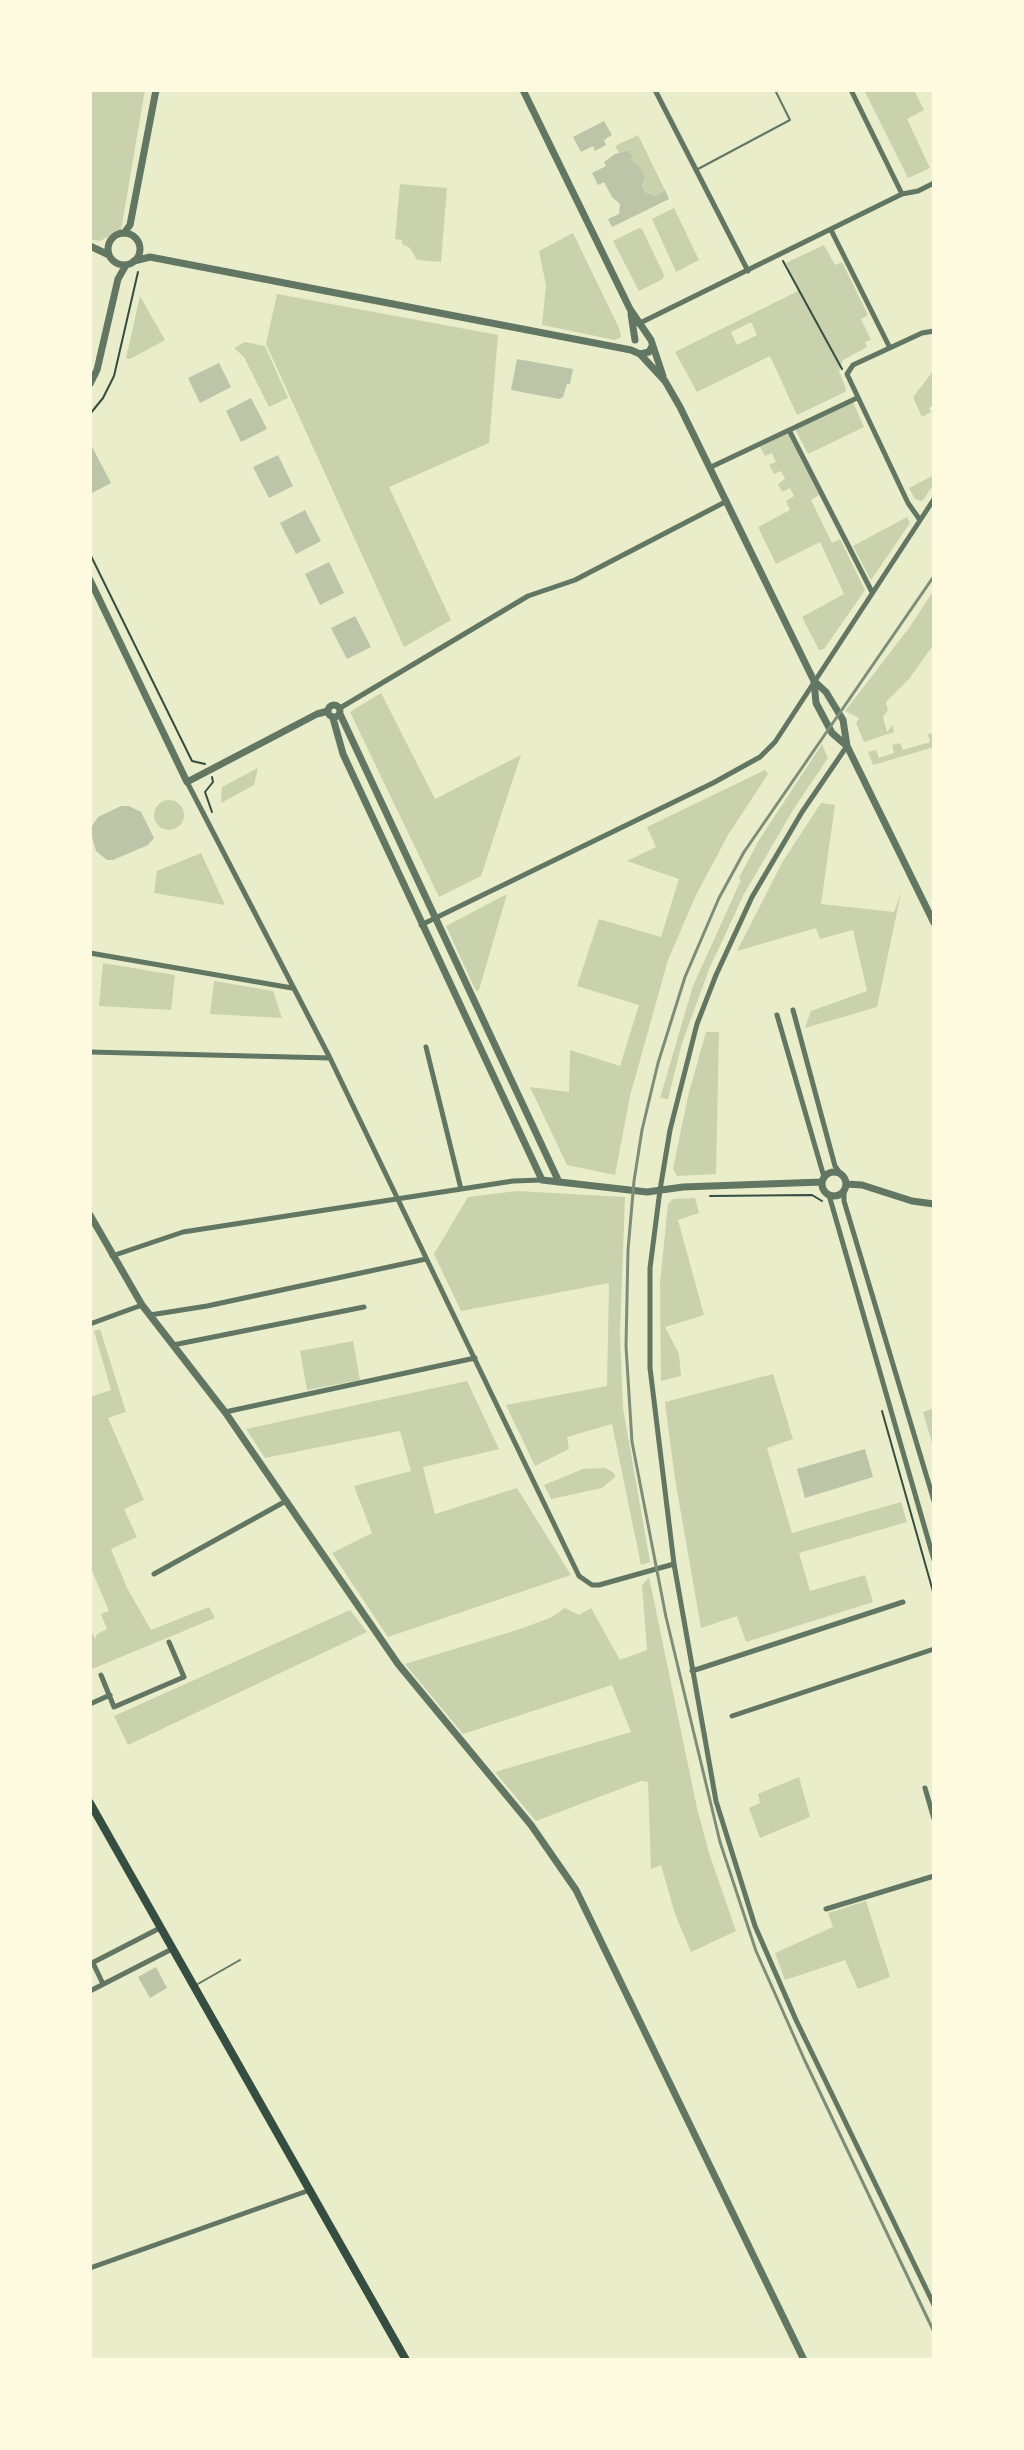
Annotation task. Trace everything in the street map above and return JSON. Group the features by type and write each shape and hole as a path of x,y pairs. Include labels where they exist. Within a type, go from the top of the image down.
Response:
{"main road":[{"path":"90,1803 406,2360"}],"street":[{"path":"93,247 109,243 114,237 129,230 156,90"},
{"path":"523,90 630,309 652,346 664,381 711,467 814,681 816,703 832,734 847,746"},
{"path":"655,90 748,271"},
{"path":"851,90 902,194"},
{"path":"664,381 639,353 635,342 641,330 659,315 902,194 932,184"},
{"path":"131,217 140,250 150,257 639,353 646,353 652,346"},
{"path":"831,230 890,348"},
{"path":"124,233 135,237"},
{"path":"109,243 109,255"},
{"path":"93,247 109,255 115,262 118,279"},
{"path":"134,261 140,250"},
{"path":"90,384 97,370 118,279 126,265 150,257"},
{"path":"115,262 126,265"},
{"path":"620,348 635,342 642,336 641,330"},
{"path":"920,520 902,489 847,378 850,367 922,333 934,331"},
{"path":"711,467 857,398"},
{"path":"789,430 872,592"},
{"path":"421,925 753,763 775,742 934,499"},
{"path":"187,782 317,714 335,713 528,596 575,580 727,501"},
{"path":"90,580 187,782 330,1058 579,1576 592,1585 599,1585 674,1563"},
{"path":"814,681 826,692 843,720 847,746 934,923"},
{"path":"335,713 436,918 559,1182"},
{"path":"335,713 343,754 542,1180"},
{"path":"847,746 773,859 716,975 686,1063 670,1130 650,1268 650,1368 674,1563 716,1801 755,1926 796,2020 934,2305"},
{"path":"90,954 292,988"},
{"path":"793,1010 835,1166 845,1187 844,1201 934,1502"},
{"path":"777,1015 823,1180 823,1190 934,1560"},
{"path":"426,1047 461,1189"},
{"path":"90,1052 330,1058"},
{"path":"112,1257 183,1232 513,1181 542,1180 644,1192 823,1180 833,1172 840,1173"},
{"path":"826,1199 836,1196 845,1187 862,1185 912,1201 934,1204"},
{"path":"90,1215 112,1257 142,1305 225,1412 398,1664 531,1825 576,1890 804,2360"},
{"path":"150,1315 207,1306 426,1259"},
{"path":"90,1324 142,1305"},
{"path":"173,1345 364,1307"},
{"path":"225,1412 475,1358"},
{"path":"154,1574 286,1501"},
{"path":"692,1671 903,1602"},
{"path":"101,1675 114,1707 184,1677 169,1642"},
{"path":"732,1716 934,1649"},
{"path":"90,1704 110,1695"},
{"path":"925,1788 934,1820"},
{"path":"826,1908 934,1876"},
{"path":"103,1984 91,1963 160,1928"},
{"path":"90,1991 172,1949"},
{"path":"90,2268 310,2190"}],"lane":[{"path":"696,171 790,120 775,90"},
{"path":"194,1986 240,1960"}],"path":[{"path":"781,255 847,378"},
{"path":"90,414 103,398 114,376 138,272"},
{"path":"90,554 192,761 196,764 203,762 209,770 213,782 206,788 205,796 214,816"},
{"path":"708,1196 812,1195 826,1199"},
{"path":"881,1406 934,1595"}],"green space":[{"path":"90,90 145,90 121,230 100,241 90,239"},
{"path":"864,90 914,90 924,110 907,119 930,168 908,178"},
{"path":"638,135 665,190 655,196 645,192 642,186 645,177 630,160 633,158 629,150 619,153 615,146"},
{"path":"400,184 447,188 441,262 417,260 410,248 402,244 402,240 395,239"},
{"path":"674,208 699,260 676,272 652,219"},
{"path":"639,228 642,229 664,275 663,279 639,291 613,241"},
{"path":"573,233 619,328 621,337 615,340 542,325 546,285 539,251"},
{"path":"824,245 835,265 842,262 868,315 861,319 871,340 865,342 867,347 843,360 839,371 845,392 797,415 770,356 697,392 675,352 798,291 786,263","holes":["751,322 757,335 737,345 731,332"]},
{"path":"277,294 498,335 489,443 389,487 451,620 404,647 266,344"},
{"path":"140,296 165,340 130,359 126,358"},
{"path":"245,342 265,346 288,398 269,407 244,357 234,348"},
{"path":"934,370 934,405 929,408 931,412 922,417 913,397"},
{"path":"853,402 864,427 808,454 795,429"},
{"path":"788,433 819,495 811,500 832,543 840,539 865,590 824,649 819,650 802,617 844,594 820,542 776,564 758,527 790,510 786,501 794,496 790,488 782,492 778,484 785,479 781,471 774,474 769,465 776,462 772,453 765,456 760,447"},
{"path":"934,475 934,483 924,499 922,501 915,499 909,488"},
{"path":"907,517 910,523 871,580 853,546"},
{"path":"934,590 934,644 909,679 886,702 888,710 883,717 887,732 892,725 894,732 864,742 856,723 859,718 845,711 909,628"},
{"path":"381,693 435,799 521,755 481,876 439,897 350,712"},
{"path":"934,733 934,747 873,765 868,752 876,750 879,758 894,753 892,745 900,743 903,750 930,742 928,734"},
{"path":"822,744 828,758 793,810 744,894 710,967 682,1043 668,1099 660,1098 693,986 741,880 739,878 759,840"},
{"path":"258,768 254,785 221,803 222,787"},
{"path":"765,770 768,774 728,835 696,895 668,960 630,1096 615,1175 567,1165 530,1087 569,1092 570,1050 620,1066 639,1005 577,986 599,919 661,937 679,879 627,861 656,847 647,827"},
{"path":"169,800 175,801 183,809 183,821 175,829 169,830 163,829 155,821 154,815 155,809 163,801"},
{"path":"821,803 835,805 821,904 894,912 901,893 877,1007 805,1028 811,1011 867,991 853,930 820,939 816,928 737,951 783,861"},
{"path":"201,853 225,905 154,893 157,871"},
{"path":"507,894 479,990 476,991 446,926"},
{"path":"103,963 175,975 171,1010 99,1006"},
{"path":"214,981 273,991 282,1018 210,1014"},
{"path":"706,1032 719,1032 716,1174 677,1176 673,1169 688,1096"},
{"path":"517,1191 625,1197 620,1334 623,1408 650,1562 641,1565 612,1424 567,1437 569,1449 535,1466 506,1405 607,1386 609,1283 461,1311 434,1254 468,1197"},
{"path":"695,1198 699,1213 678,1220 704,1315 665,1327 679,1354 681,1376 661,1381 660,1283 668,1204 673,1199"},
{"path":"100,1329 126,1412 108,1418 144,1500 124,1509 137,1537 111,1549 127,1588 151,1630 209,1607 215,1618 92,1669 90,1628 95,1639 97,1634 107,1629 101,1614 109,1611 90,1566 90,1397 111,1390 94,1331"},
{"path":"353,1341 360,1380 307,1390 300,1351"},
{"path":"773,1374 793,1439 767,1448 792,1533 901,1502 907,1522 799,1553 810,1591 865,1575 873,1602 746,1642 737,1616 701,1628 675,1479 665,1402"},
{"path":"467,1381 499,1449 423,1467 435,1514 517,1488 571,1575 388,1637 332,1553 372,1533 354,1486 411,1471 400,1431 265,1458 246,1429"},
{"path":"934,1408 934,1450 923,1412"},
{"path":"605,1468 614,1473 615,1477 602,1488 551,1499 544,1485 583,1469"},
{"path":"649,1577 697,1808 709,1853 736,1931 691,1952 675,1914 661,1865 651,1869 648,1782 641,1781 536,1821 495,1772 631,1732 612,1685 463,1734 405,1664 517,1630 550,1618 565,1608 579,1615 591,1608 620,1660 647,1650 642,1585"},
{"path":"350,1610 367,1632 128,1745 114,1716"},
{"path":"799,1777 810,1817 760,1838 749,1808 760,1803 758,1794"},
{"path":"866,1901 890,1977 858,1989 845,1960 785,1980 775,1953 833,1927 828,1913"}],"building":[{"path":"604,121 612,135 604,140 606,145 595,151 593,146 581,152 573,137"},
{"path":"629,150 633,158 630,160 639,166 645,177 642,186 645,192 655,196 665,190 669,199 612,227 608,219 619,214 620,204 612,197 604,182 598,185 592,173 606,166 604,162 615,154"},
{"path":"517,359 573,369 570,384 567,384 563,397 559,399 511,390"},
{"path":"219,363 231,387 200,403 188,378"},
{"path":"251,398 267,429 241,442 226,411"},
{"path":"90,443 111,483 90,494"},
{"path":"278,455 293,486 269,498 253,467"},
{"path":"305,510 321,541 296,554 280,523"},
{"path":"329,562 344,593 320,605 305,574"},
{"path":"355,616 371,647 347,659 331,628"},
{"path":"121,806 129,806 141,812 154,838 148,845 113,860 107,860 96,851 90,829 98,817"},
{"path":"865,1449 873,1477 805,1498 797,1469"},
{"path":"156,1967 167,1988 150,1998 138,1977"}],"railway":[{"path":"934,576 744,852 719,898 685,977 658,1063 642,1130 634,1181 628,1250 626,1346 632,1442 666,1617 720,1842 756,1951 805,2061 934,2332"}]}
